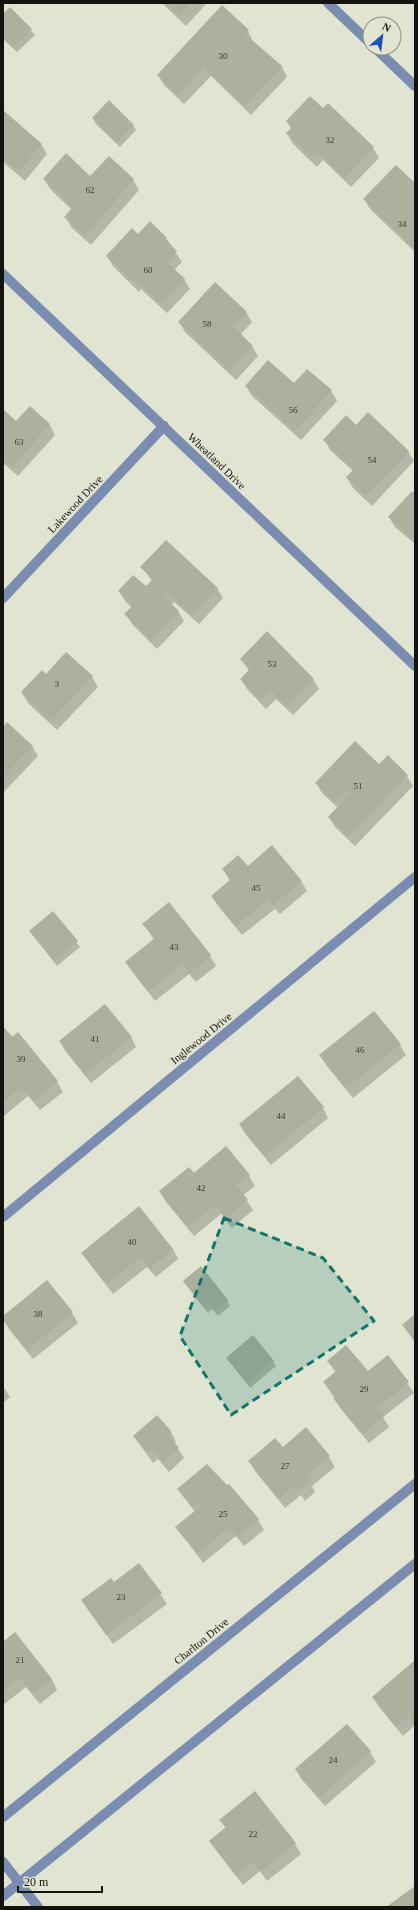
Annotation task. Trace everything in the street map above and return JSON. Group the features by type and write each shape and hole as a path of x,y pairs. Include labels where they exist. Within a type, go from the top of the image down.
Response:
{"street":[{"path":"328,3 362,35"},
{"path":"383,56 415,86"},
{"name":"Wheatland Drive","path":"3,274 415,666"},
{"name":"Lakewood Drive","path":"3,598 164,426"},
{"name":"Inglewood Drive","path":"3,1217 415,877"},
{"name":"Charlton Drive","path":"3,1817 415,1484"},
{"path":"3,1896 415,1564"},
{"path":"3,1862 38,1907"}],"highlighted area":[{"path":"224,1218 323,1258 374,1321 231,1415 180,1336"}],"building":[{"path":"166,3 192,3 180,16"},
{"path":"222,5 249,30 245,34 282,66 245,106 204,67 178,95 157,75"},
{"path":"10,7 32,29 13,48 3,38 3,14"},
{"path":"310,96 323,108 328,103 374,147 345,178 317,151 311,157 286,133 292,127 286,121"},
{"path":"109,100 134,125 117,142 92,118"},
{"path":"3,110 42,144 19,171 3,158"},
{"path":"66,153 90,176 109,156 134,179 85,236 64,217 73,207 43,179"},
{"path":"396,165 415,183 415,249 363,199"},
{"path":"150,221 167,238 165,239 177,251 167,262 185,279 161,304 135,280 133,282 106,256 132,228 138,234"},
{"path":"215,282 247,312 233,326 253,346 230,370 178,322"},
{"path":"268,360 294,383 307,369 332,390 295,431 245,386"},
{"path":"30,406 50,424 12,467 3,459 3,409 16,421"},
{"path":"368,412 409,451 366,496 346,477 354,469 323,440 346,415 356,425"},
{"path":"412,491 415,494 415,539 411,535 409,536 388,517"},
{"path":"166,540 218,588 192,615 168,593 164,597 179,611 151,640 124,614 133,605 118,591 133,575 146,586 153,579 140,567"},
{"path":"267,631 314,679 287,706 270,690 260,699 240,679 250,669 240,659"},
{"path":"66,652 93,676 51,721 21,692 42,670 46,674"},
{"path":"7,722 33,746 3,777 3,727"},
{"path":"355,741 379,764 388,755 408,775 348,837 328,817 351,793 347,789 335,802 315,783"},
{"path":"272,845 302,881 273,905 268,899 236,926 211,896 231,879 222,869 238,855 248,866"},
{"path":"169,902 211,955 190,973 182,964 148,992 125,962 155,938 142,924"},
{"path":"53,911 78,941 54,961 29,931"},
{"path":"105,1004 132,1037 85,1074 59,1041"},
{"path":"374,1011 401,1044 346,1088 319,1055"},
{"path":"3,1026 12,1037 18,1032 58,1081 34,1101 22,1087 3,1102"},
{"path":"298,1076 324,1107 265,1156 239,1124"},
{"path":"226,1146 250,1175 236,1185 248,1200 225,1218 215,1205 188,1227 159,1191 189,1167 194,1173"},
{"path":"139,1206 173,1249 150,1268 141,1257 107,1284 81,1253"},
{"path":"201,1266 228,1300 214,1311 208,1304 204,1308 183,1281"},
{"path":"47,1280 73,1312 27,1350 3,1320 3,1316"},
{"path":"415,1314 415,1341 402,1325"},
{"path":"253,1335 274,1361 247,1383 226,1358"},
{"path":"346,1345 368,1371 388,1355 409,1382 377,1408 384,1416 362,1434 333,1398 335,1396 323,1382 336,1371 327,1361"},
{"path":"157,1415 171,1431 168,1435 179,1448 163,1462 152,1449 147,1453 133,1436"},
{"path":"306,1427 330,1456 306,1476 310,1481 298,1491 294,1486 279,1499 248,1461 275,1438 283,1447"},
{"path":"207,1464 227,1485 229,1484 259,1519 237,1537 230,1527 197,1554 175,1527 202,1505 200,1503 193,1508 177,1489"},
{"path":"139,1563 162,1593 106,1635 81,1600 111,1578 114,1582"},
{"path":"15,1632 52,1679 33,1694 19,1677 3,1691 3,1642"},
{"path":"415,1660 415,1726 408,1717 396,1726 372,1697"},
{"path":"347,1724 371,1751 319,1797 295,1769"},
{"path":"255,1791 296,1843 261,1871 253,1862 236,1876 209,1841 226,1827 219,1820"},
{"path":"415,1886 415,1907 386,1907"}]}
